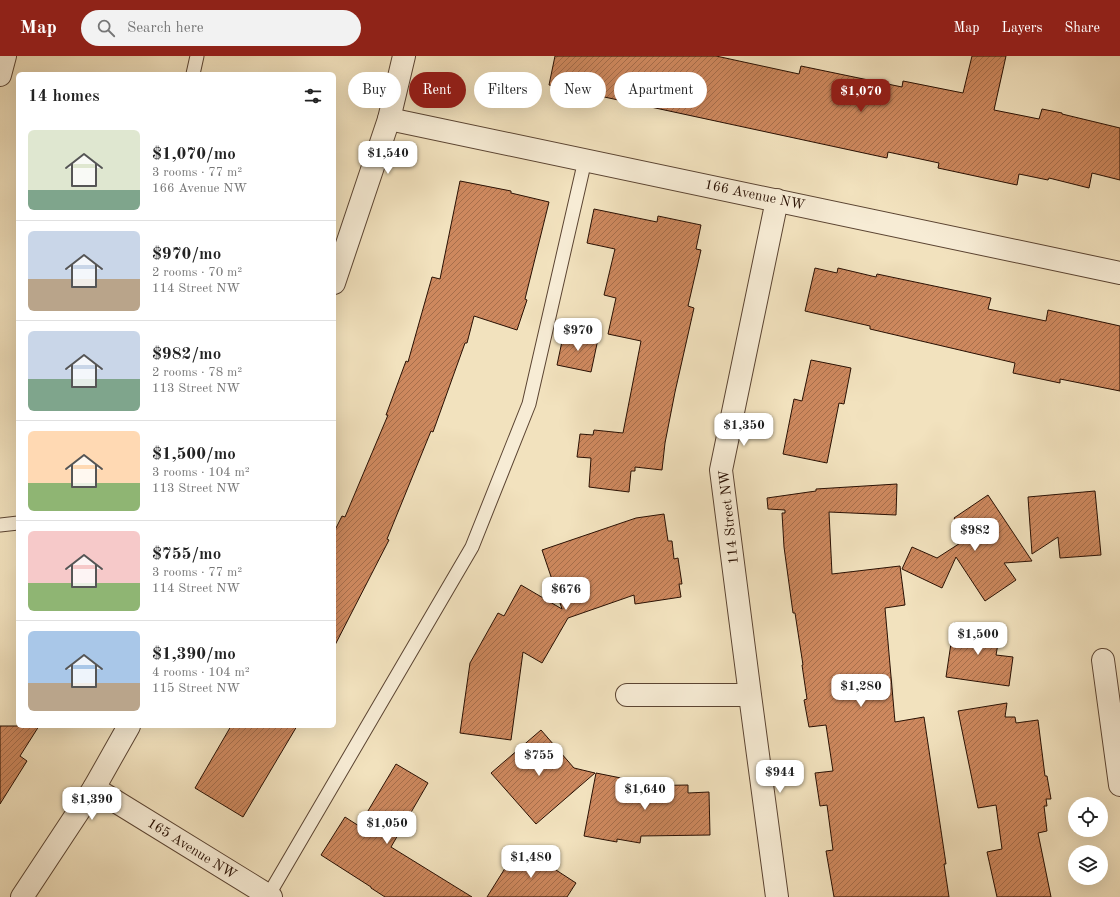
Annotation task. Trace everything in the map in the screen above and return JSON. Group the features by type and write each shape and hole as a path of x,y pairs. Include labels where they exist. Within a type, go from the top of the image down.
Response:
{"street":[{"path":"0,76 5,56"},
{"path":"336,277 389,119 404,56"},
{"name":"166 Avenue NW","path":"389,119 1120,273"},
{"name":"114 Street NW","path":"777,200 722,470 777,897"},
{"path":"1103,660 1120,785"},
{"path":"627,695 750,695"},
{"path":"22,897 94,788 128,728"},
{"name":"165 Avenue NW","path":"94,788 270,896"}],"lane":[{"path":"193,72 197,56"},
{"path":"270,896 472,547 529,404 585,160"},
{"path":"0,525 16,523"}],"building":[{"path":"555,56 716,56 799,74 801,66 902,87 903,81 963,93 972,56 1006,56 994,110 1039,119 1042,109 1120,128 1120,180 1092,173 1089,188 1049,178 1048,180 1019,174 1017,185 938,168 939,163 888,152 887,158 655,108 707,108 707,72 614,72 614,99 606,97 606,72 552,72"},
{"path":"460,181 511,191 511,193 549,202 525,299 527,300 517,330 474,316 467,343 465,343 433,432 431,431 387,539 389,540 336,643 336,528 342,516 345,517 388,415 386,415 406,361 408,362 432,277 440,279"},
{"path":"594,209 657,222 658,216 701,225 696,249 701,250 688,306 694,308 675,392 665,443 662,470 635,467 635,471 631,471 629,492 589,487 591,458 577,457 580,434 593,435 594,430 623,433 641,341 608,334 616,298 604,295 615,249 587,243"},
{"path":"815,268 837,273 838,268 876,277 877,274 991,298 988,309 1046,321 1048,310 1120,326 1120,391 1060,379 1060,383 1013,373 1015,363 870,329 870,326 805,311"},
{"path":"564,332 598,339 591,372 557,365"},
{"path":"811,360 851,368 844,404 839,403 827,463 783,454 794,399 802,401"},
{"path":"897,484 896,515 829,512 832,574 900,566 905,605 885,608 895,722 924,717 946,864 944,864 949,897 834,897 826,851 833,850 827,805 820,806 815,773 833,771 826,725 809,727 804,700 807,699 803,665 795,613 793,613 784,547 782,513 785,513 785,510 768,509 767,498 816,491 816,489"},
{"path":"1095,491 1101,555 1060,558 1058,537 1032,554 1028,497"},
{"path":"988,495 1032,561 1004,563 1016,580 985,601 956,557 942,588 902,569 912,547 937,558 968,538 954,518"},
{"path":"664,514 668,541 672,541 674,559 678,558 682,584 679,584 681,597 635,604 634,595 568,618 542,663 523,652 511,740 460,733 470,663 498,613 504,616 521,585 562,609 542,550 636,518"},
{"path":"954,623 997,629 995,644 998,644 996,655 1013,657 1009,686 946,677"},
{"path":"1007,703 1005,717 1015,717 1016,723 1038,720 1045,776 1047,776 1051,799 1046,799 1047,806 1044,806 1047,831 1038,833 1051,897 997,897 987,852 1002,849 996,805 978,808 958,711"},
{"path":"0,726 38,728 20,756 27,761 0,804"},
{"path":"230,728 296,728 243,817 195,788"},
{"path":"541,730 574,768 595,773 536,824 491,773"},
{"path":"396,764 428,783 391,847 472,897 385,897 321,855 345,817 359,826"},
{"path":"596,773 626,779 624,786 688,785 688,793 709,792 710,835 641,836 640,843 617,839 617,842 584,836"},
{"path":"519,846 576,883 567,897 487,897"}]}
